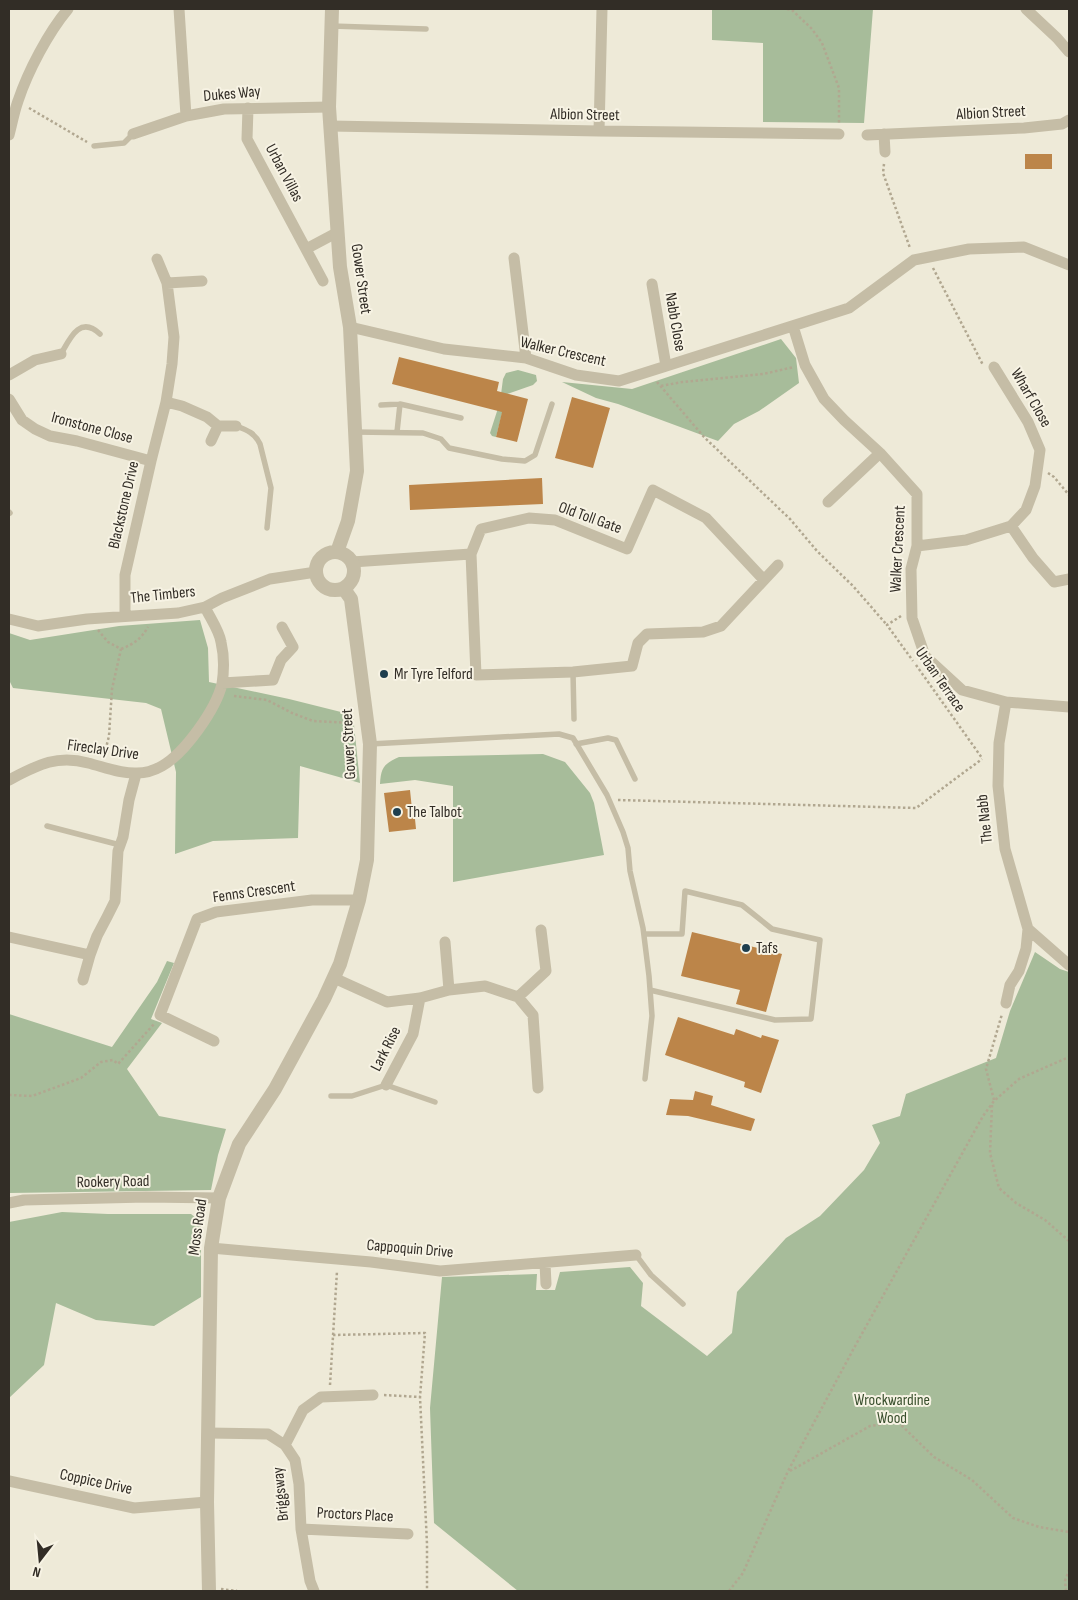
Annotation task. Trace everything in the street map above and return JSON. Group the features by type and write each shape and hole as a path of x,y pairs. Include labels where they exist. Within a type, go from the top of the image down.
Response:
{"street":[{"path":"9,135 18,101 34,63 61,16 68,9"},
{"name":"Dukes Way","path":"179,9 186,116 224,109 328,107"},
{"name":"Gower Street","path":"332,9 328,107 340,267 350,327 357,471 348,521 337,552"},
{"path":"599,131 602,9"},
{"path":"1026,9 1069,52"},
{"name":"Urban Villas","path":"248,108 248,139 322,281"},
{"path":"133,134 186,116"},
{"name":"Albion Street","path":"867,135 1024,128 1062,124 1069,120"},
{"name":"Albion Street","path":"330,126 839,134"},
{"path":"884,134 885,152"},
{"path":"306,249 338,232"},
{"name":"Walker Crescent","path":"350,327 444,349 526,358 576,375 619,381 849,308 914,260 969,249 1024,246 1069,265"},
{"path":"514,258 526,358"},
{"name":"Blackstone Drive","path":"125,616 125,575 166,402 172,364 174,336 167,283 157,259"},
{"path":"167,283 202,281"},
{"name":"Nabb Close","path":"652,284 666,366"},
{"name":"Walker Crescent","path":"793,326 805,365 824,399 880,454 917,494 917,546 910,569 912,618 925,656 962,690 1006,702 1069,707"},
{"path":"9,375 35,360 61,354"},
{"name":"Wharf Close","path":"994,367 1028,422 1040,450 1035,486 1026,510 1011,526"},
{"name":"Ironstone Close","path":"9,399 22,420 50,436 151,460"},
{"path":"166,402 182,406 207,417 218,426 236,426"},
{"path":"210,441 218,426"},
{"path":"828,502 880,454"},
{"name":"Old Toll Gate","path":"764,580 706,518 653,490 627,549 555,520 529,518 481,529 470,554 476,675 573,672 632,666 638,643 647,634 703,632 721,626 764,580 778,565"},
{"path":"917,546 966,540 1011,526 1054,582 1069,579"},
{"path":"337,552 348,556 352,562 355,571 354,579 344,589 328,590 317,580 317,565 324,556 337,552"},
{"path":"352,562 470,554"},
{"name":"The Timbers","path":"9,619 38,626 95,618 178,613 205,607 222,598 270,580 316,572"},
{"name":"Gower Street","path":"344,589 351,599 370,744 367,860 359,900"},
{"name":"Fireclay Drive","path":"9,780 51,760 86,762 136,774 162,766 178,753 210,712 220,688 223,667 221,640 205,607"},
{"path":"220,688 273,680 281,660 294,647 282,627"},
{"name":"The Nabb","path":"1006,702 998,743 998,786 1004,849 1028,929"},
{"path":"83,980 97,936 115,901 118,851 125,828 129,800 136,774"},
{"name":"Fenns Crescent","path":"160,1015 197,919 216,912 312,900 359,900"},
{"name":"Moss Road","path":"209,1591 207,1502 211,1248 219,1198 239,1144 275,1089 334,978 359,900"},
{"path":"1028,929 1069,965"},
{"path":"1006,1003 1010,985 1019,971 1026,949 1028,929"},
{"path":"518,997 546,971 541,930"},
{"path":"9,937 90,955"},
{"path":"445,942 450,990"},
{"path":"334,978 387,1002 420,998 450,990 485,986 518,997 533,1015 538,1088"},
{"name":"Lark Rise","path":"386,1085 413,1034 420,998"},
{"path":"160,1015 214,1040"},
{"name":"Rookery Road","path":"9,1203 24,1200 146,1197 219,1198"},
{"name":"Cappoquin Drive","path":"211,1248 337,1259 440,1271 636,1255"},
{"path":"545,1263 546,1284"},
{"path":"286,1445 303,1410 321,1397 373,1395"},
{"name":"Briggsway","path":"208,1432 268,1434 286,1445 295,1460 299,1484 301,1528 310,1581 314,1591"},
{"name":"Coppice Drive","path":"9,1481 134,1508 207,1502"},
{"name":"Proctors Place","path":"301,1528 408,1534"}],"lane":[{"path":"331,26 426,28"},
{"path":"94,146 124,143 133,134"},
{"path":"61,354 72,336 80,328 84,326 94,328 100,334"},
{"path":"396,432 400,404"},
{"path":"381,405 400,404 461,418"},
{"path":"355,432 423,433 440,439 449,448 502,459 525,461 535,455 552,404"},
{"path":"236,426 250,432 257,438 260,444 271,488 268,528"},
{"path":"573,672 574,719"},
{"path":"370,744 559,734 573,738 609,800 628,848 630,871 644,934 652,1016 645,1078"},
{"path":"576,744 608,738 616,740 635,779"},
{"path":"47,826 120,845"},
{"path":"644,934 682,934 685,891 742,905 772,929 820,940 811,1019 775,1020 650,990"},
{"path":"331,1096 352,1096 386,1085 435,1102"},
{"path":"636,1255 651,1275 683,1304"}],"path":[{"path":"787,9 792,10 812,29 822,43 839,88 839,134"},
{"path":"18,101 94,146"},
{"path":"885,152 883,174 914,260"},
{"path":"927,258 981,364 994,367"},
{"path":"660,386 763,374 805,365"},
{"name":"Urban Terrace","path":"648,372 704,437 790,518 817,550 888,625 982,759"},
{"path":"1039,467 1054,477 1069,496"},
{"path":"888,625 912,608"},
{"path":"121,649 139,640 149,626 150,614"},
{"path":"95,618 99,632 108,642 121,649"},
{"path":"101,767 109,736 112,689 121,649"},
{"path":"220,688 267,700 312,721 368,723"},
{"path":"609,800 916,808 982,759 998,759"},
{"path":"1006,1003 986,1069 993,1102 990,1153 999,1188 1016,1203 1044,1220 1069,1241"},
{"path":"9,1095 32,1096 81,1078 101,1062 113,1060 118,1064 152,1028 160,1015"},
{"path":"729,1591 743,1573 788,1471 983,1116 993,1102 1019,1079 1069,1057"},
{"path":"329,1396 337,1259"},
{"path":"332,1335 425,1333 420,1397 427,1544 427,1591"},
{"path":"373,1395 420,1397"},
{"path":"788,1471 870,1426 898,1422 934,1457 972,1480 1013,1518 1039,1528 1069,1532"},
{"path":"1066,1591 1065,1582 1069,1570"}],"green space":[{"path":"712,9 873,9 864,123 763,122 763,43 712,40"},
{"path":"781,339 796,358 799,383 759,411 734,424 718,441 618,404 596,398 562,382 632,389"},
{"path":"518,370 536,375 537,381 533,385 507,394 496,437 492,436 490,433 500,402 503,379 506,373"},
{"path":"200,620 208,648 209,682 353,715 360,783 300,766 298,838 213,841 175,854 176,772 161,709 146,703 13,688 9,680 9,633 30,640 119,626"},
{"path":"543,754 565,762 590,793 594,803 604,855 453,882 453,786 415,780 380,784 384,767 399,757"},
{"name":"Wrockwardine Wood","path":"1035,952 1060,969 1069,972 1069,1591 518,1591 434,1523 430,1408 442,1277 537,1274 536,1290 555,1290 560,1272 630,1267 643,1283 641,1306 707,1356 732,1333 737,1292 786,1238 820,1216 864,1170 880,1143 872,1125 900,1116 906,1094 996,1058 1010,1011"},
{"path":"167,961 174,963 151,1019 162,1023 127,1069 159,1116 226,1129 218,1155 211,1190 9,1193 9,1014 112,1047 157,982"},
{"path":"62,1212 191,1214 201,1222 201,1297 154,1326 96,1320 56,1303 44,1365 9,1398 9,1222"}],"building":[{"path":"1025,154 1052,154 1052,169 1025,169"},
{"path":"399,357 499,382 497,391 528,399 517,442 496,437 502,412 392,384"},
{"path":"572,397 610,408 593,468 555,458"},
{"path":"542,478 543,504 410,510 409,485"},
{"name":"The Talbot","path":"410,790 416,829 389,832 384,793"},
{"path":"692,932 782,954 766,1012 736,1004 740,990 681,976"},
{"path":"678,1017 734,1035 736,1029 761,1038 762,1035 779,1040 761,1093 744,1087 745,1082 665,1055"},
{"path":"695,1091 713,1096 711,1105 755,1119 751,1131 688,1116 666,1115 670,1099 693,1100"}],"place":[{"name":"Mr Tyre Telford","path":"384,674"},
{"name":"The Talbot","path":"397,812"},
{"name":"Tafs","path":"746,948"}]}
